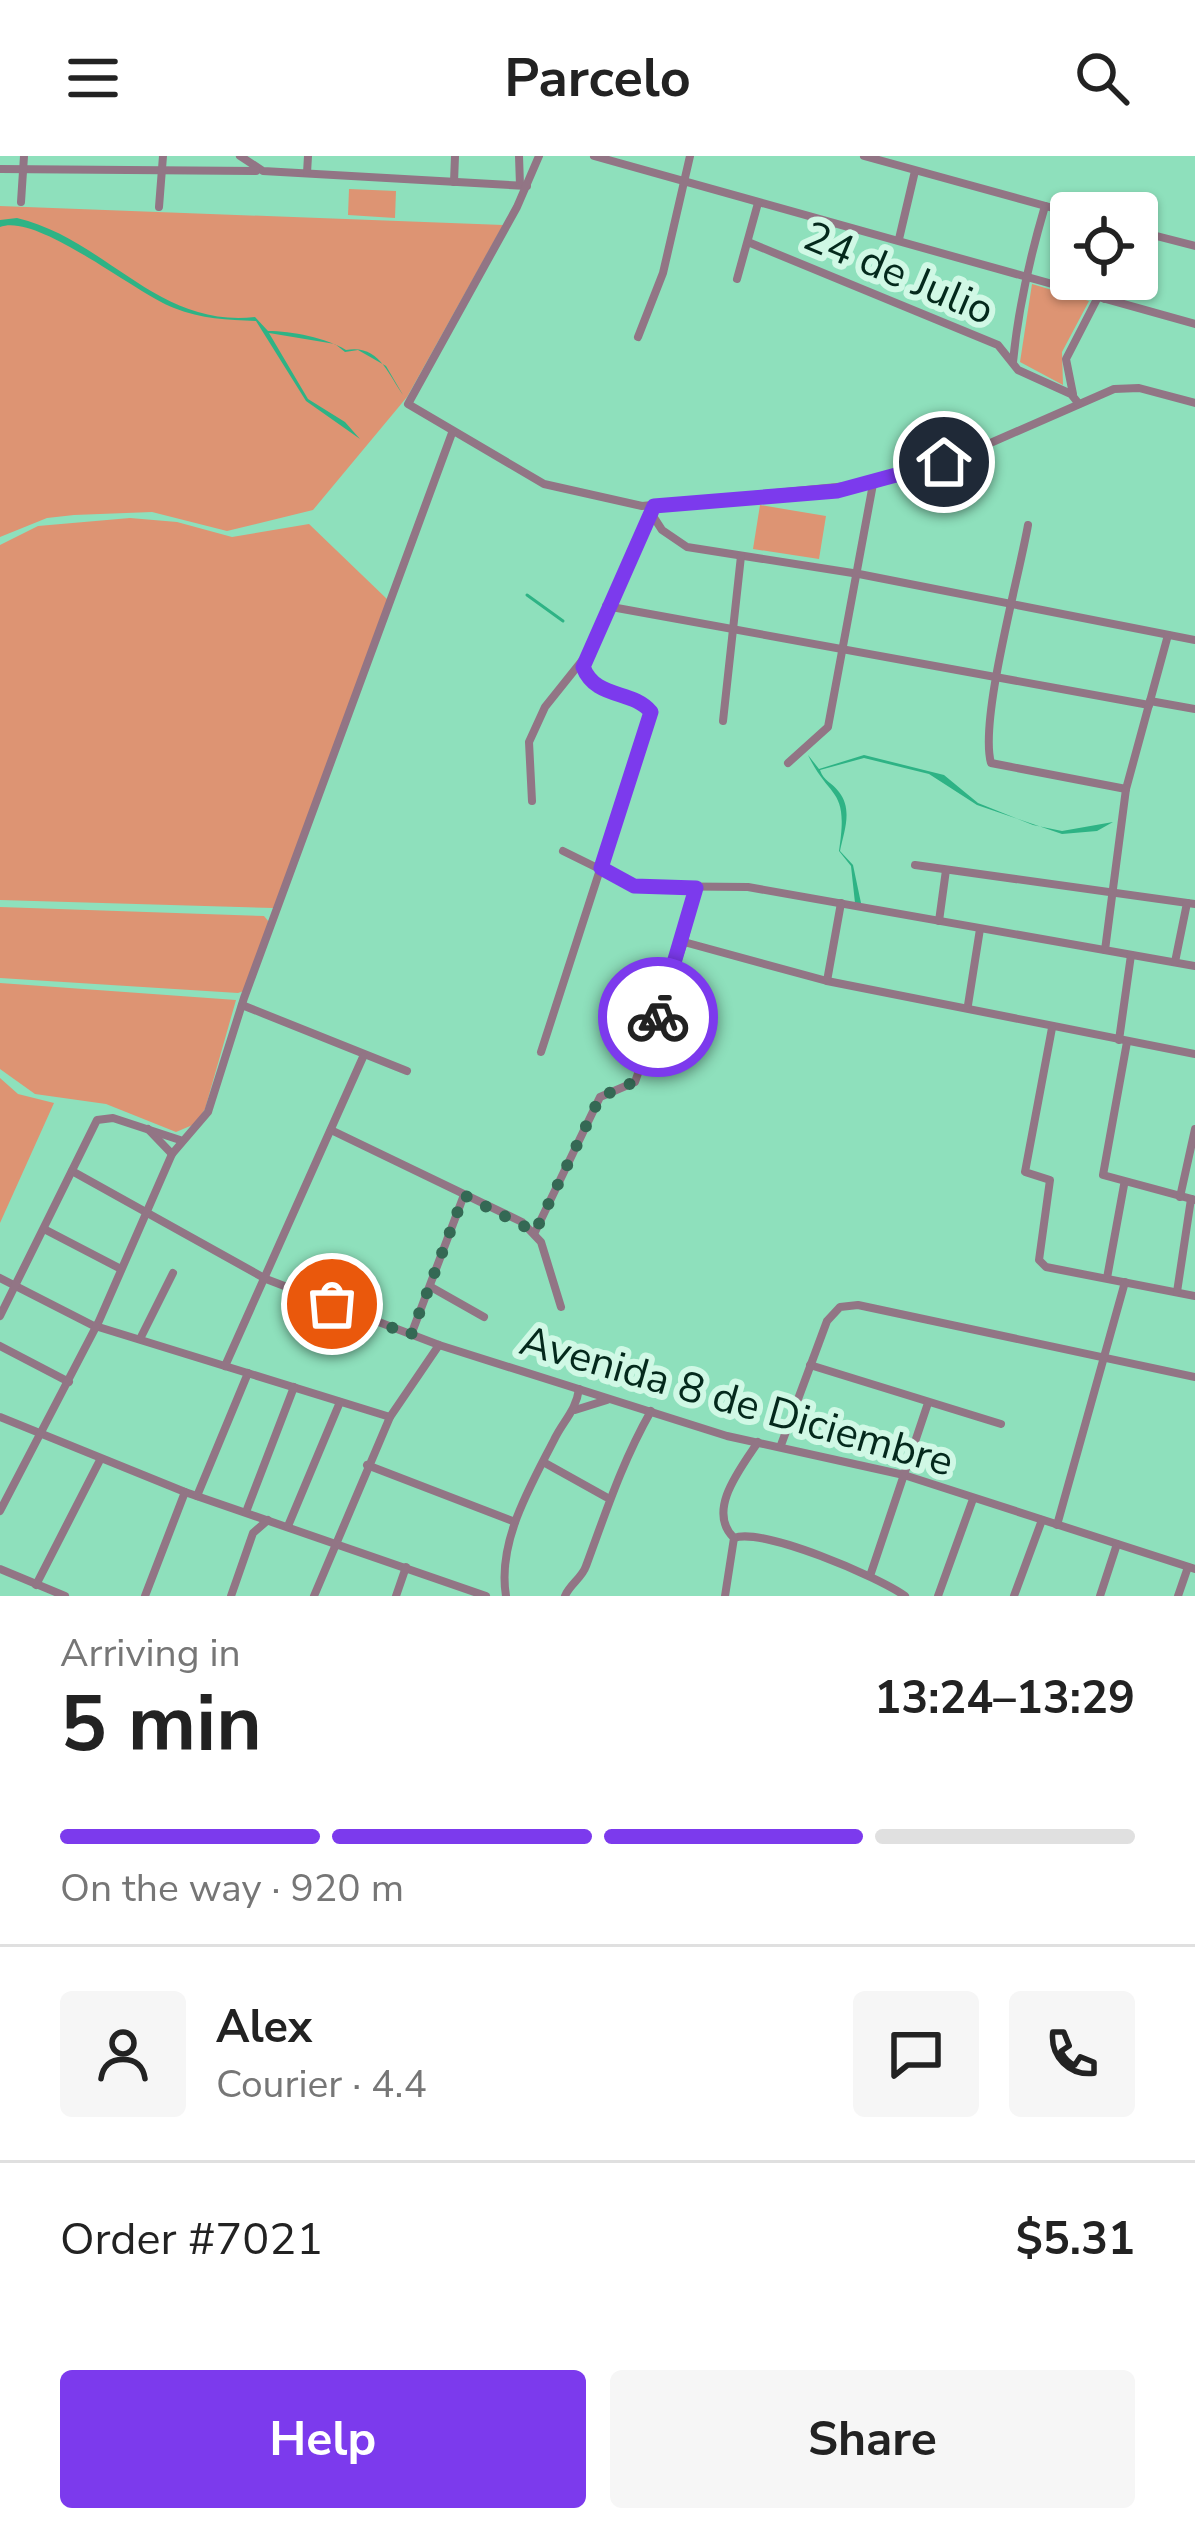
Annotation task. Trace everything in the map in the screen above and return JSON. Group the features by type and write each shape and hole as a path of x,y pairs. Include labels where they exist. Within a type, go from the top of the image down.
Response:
{"street":[{"path":"21,202 24,156"},
{"path":"159,207 163,156"},
{"path":"240,156 263,171"},
{"path":"307,173 308,156"},
{"path":"454,182 455,156"},
{"path":"519,156 523,186"},
{"path":"539,156 408,404 544,484 653,510 873,484 944,462 1076,400 1121,388 1195,403"},
{"path":"594,156 1050,282"},
{"path":"638,338 663,273 690,156"},
{"path":"864,156 1050,207"},
{"path":"0,169 263,171 523,186"},
{"path":"899,239 915,171"},
{"path":"737,279 758,203"},
{"path":"1013,362 1025,306 1025,274 1045,206"},
{"path":"1158,237 1195,247"},
{"name":"24 de Julio","path":"748,242 998,345 1037,383 1076,400"},
{"path":"1076,400 1066,359 1101,300"},
{"path":"1109,300 1195,323"},
{"path":"0,1511 96,1326 172,1154 180,1139 208,1112 242,1005 452,433"},
{"path":"788,763 829,727 873,484"},
{"path":"653,510 677,543 1195,640"},
{"path":"532,801 529,742 545,707 585,657 653,510"},
{"path":"1028,526 988,745 992,763 1126,789"},
{"path":"723,721 741,556"},
{"path":"606,606 998,681 1195,709"},
{"path":"1105,950 1126,789 1168,635"},
{"path":"541,1052 651,712 590,681 585,657"},
{"path":"563,850 634,886 721,884 1195,966"},
{"path":"916,865 1191,904 1175,962"},
{"path":"939,921 946,870"},
{"path":"535,1232 600,1097 634,1082 684,942 696,888"},
{"path":"827,981 841,903"},
{"path":"968,1005 980,929"},
{"path":"684,942 827,981 968,1005 1052,1028 1195,1054"},
{"path":"1131,955 1103,1175 1124,1185 1188,1199"},
{"path":"242,1005 407,1071"},
{"path":"1052,1028 1025,1172 1050,1180 1039,1261 1195,1296"},
{"path":"225,1366 363,1057"},
{"path":"0,1316 97,1120 113,1118 180,1139"},
{"path":"147,1128 172,1154"},
{"path":"1177,1292 1195,1129"},
{"path":"331,1130 535,1232 561,1307"},
{"name":"Avenida 8 de Diciembre","path":"72,1171 266,1279 439,1345 758,1442 904,1475 1191,1568"},
{"path":"1107,1278 1124,1185"},
{"path":"411,1335 464,1195"},
{"path":"44,1229 121,1269"},
{"path":"140,1340 172,1273"},
{"path":"0,1277 96,1326 390,1417"},
{"path":"1057,1525 1125,1282"},
{"path":"431,1287 484,1317"},
{"path":"781,1445 827,1321 840,1307 858,1305 1195,1376"},
{"path":"314,1596 390,1417 439,1345"},
{"path":"0,1346 68,1382"},
{"path":"810,1365 1001,1424"},
{"path":"197,1496 248,1373"},
{"path":"246,1512 294,1388"},
{"path":"506,1596 505,1565 515,1522 574,1411 579,1389"},
{"path":"574,1411 609,1399"},
{"path":"288,1526 340,1402"},
{"path":"870,1576 928,1403"},
{"path":"565,1596 586,1565 606,1497 618,1485 651,1411"},
{"path":"0,1417 185,1492 486,1596"},
{"path":"734,1538 723,1527 721,1514 758,1442"},
{"path":"36,1585 100,1460"},
{"path":"544,1462 606,1497"},
{"path":"367,1465 515,1522"},
{"path":"145,1596 185,1492"},
{"path":"938,1596 973,1498"},
{"path":"231,1596 253,1533 269,1520"},
{"path":"1014,1596 1042,1520"},
{"path":"734,1538 749,1534 870,1576 905,1596"},
{"path":"725,1596 734,1538"},
{"path":"1100,1596 1117,1544"},
{"path":"396,1596 406,1567"},
{"path":"1178,1596 1191,1568"},
{"path":"0,1569 65,1596"}],"shaded area":[{"path":"349,189 396,191 395,218 348,215"},
{"path":"0,206 503,225 407,397 313,510 227,531 152,512 74,515 47,518 0,537"},
{"path":"17,218 78,244 189,309 220,317 255,317 268,331 333,344 269,333 308,399 345,422 360,439 306,401 256,321 205,317 174,308 61,242 37,231 0,227 0,220"},
{"path":"1032,284 1050,289 1050,300 1089,301 1062,352 1063,385 1020,362"},
{"path":"336,345 367,352 382,364 358,350 345,352"},
{"path":"760,505 826,516 819,559 753,549"},
{"path":"130,518 177,522 232,537 309,524 388,600 274,908 0,900 0,545 38,526"},
{"path":"808,755 819,769 864,755 944,775 978,803 1018,819 977,805 929,774 864,758 820,770 846,806 840,851 853,865 861,903 855,903 851,866 839,851 839,804"},
{"path":"1113,822 1097,831 1062,834 1040,826 1062,831"},
{"path":"0,907 264,916 269,922 244,991 238,993 0,978"},
{"path":"0,983 236,1000 205,1109 195,1124 176,1132 106,1104 35,1094 0,1069"},
{"path":"0,1078 18,1094 54,1103 0,1223"}],"waterway":[{"path":"527,595 563,621"}],"way so far":[{"path":"332,1304 411,1335 464,1195 511,1215 535,1232 600,1097 634,1082 658,1017"}],"route":[{"path":"658,1017 684,942 696,888 634,886 601,868 651,712 643,703 598,688 583,667 654,506 756,494 837,491 944,462"}]}
